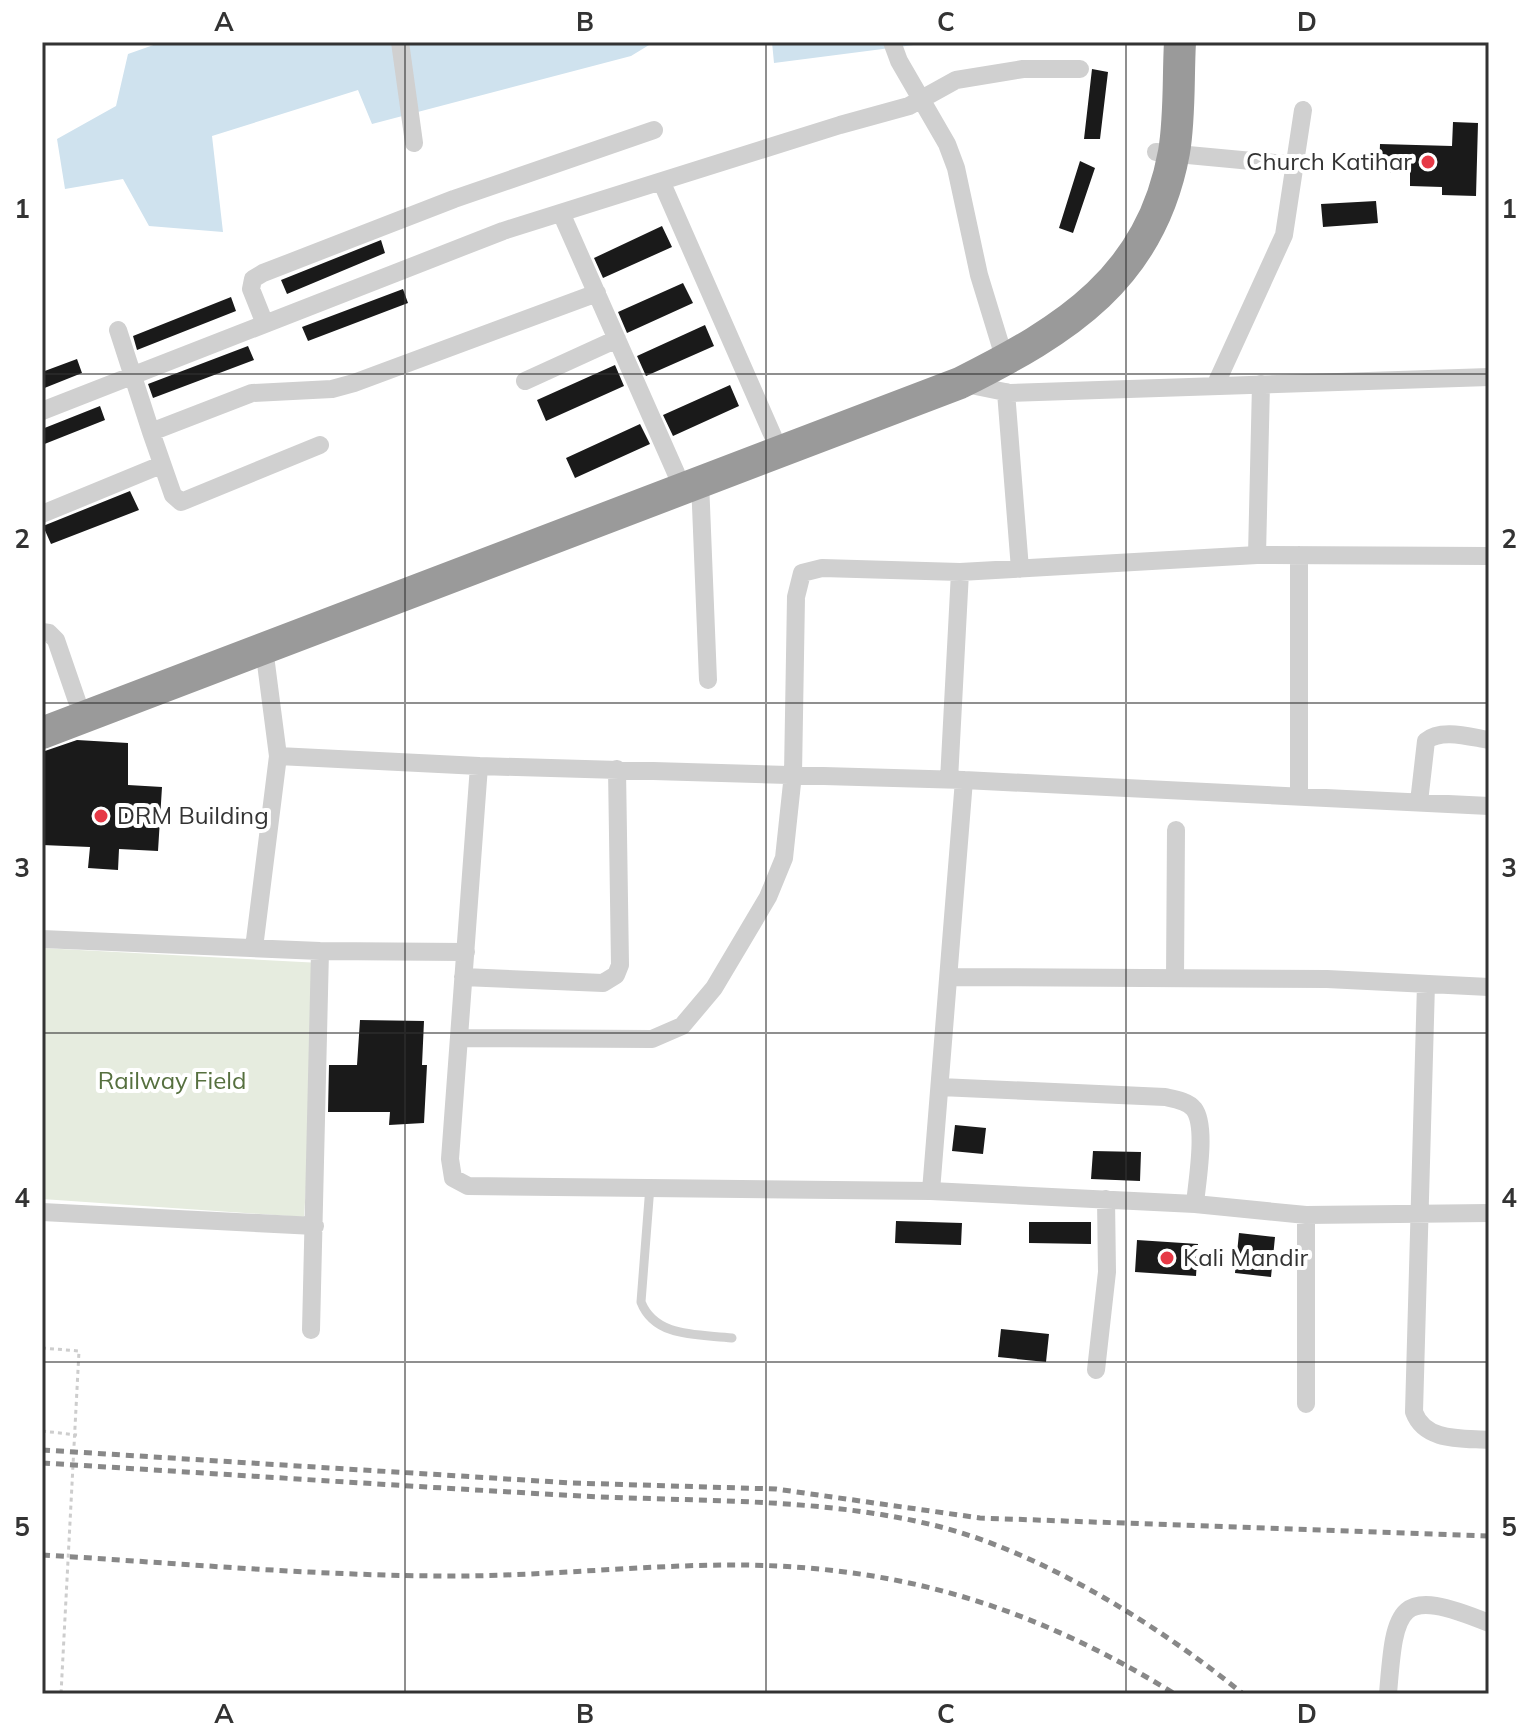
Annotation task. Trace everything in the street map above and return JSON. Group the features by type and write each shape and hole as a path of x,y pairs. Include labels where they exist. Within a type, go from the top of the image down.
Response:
{"highway":[{"path":"42,733 264,648 688,477 773,436 972,363 1001,347 1082,291 1111,261 1143,205 1165,153 1169,42"},
{"path":"42,714 688,477 960,383 1073,319 1123,272 1153,219 1180,42"}],"street":[{"path":"400,42 414,143"},
{"path":"892,46 925,100 956,168 979,275 1001,347"},
{"path":"42,411 503,231 925,100 956,80 984,73 1080,69"},
{"path":"1215,386 1284,235 1303,110"},
{"path":"265,324 250,283 263,273 454,199 654,130"},
{"path":"1165,153 1295,165"},
{"path":"662,183 773,436"},
{"path":"562,215 617,339 688,477 708,680"},
{"path":"151,432 252,393 332,389 354,383 597,293"},
{"path":"118,330 161,465 173,495 181,502 188,502 320,445"},
{"path":"525,381 617,339"},
{"path":"960,383 1006,392 1489,377"},
{"path":"1257,555 1261,384"},
{"path":"1006,392 1020,569"},
{"path":"42,514 161,465"},
{"path":"459,1038 652,1039 682,1026 714,988 776,880 784,858 793,774 796,597 802,573 822,568 960,572 1257,555 1489,556"},
{"path":"1299,555 1299,795"},
{"path":"931,1191 950,977 960,572"},
{"path":"42,632 49,633 56,640 77,701"},
{"path":"254,948 278,756 264,648"},
{"path":"1419,802 1426,741 1433,736 1445,735 1489,740"},
{"path":"278,756 479,766 956,780 1489,806"},
{"path":"479,766 450,1159 453,1178 468,1186 931,1191 1195,1204 1306,1215 1489,1213"},
{"path":"463,977 603,983 616,975 620,965 617,769"},
{"path":"1175,978 1176,830"},
{"path":"42,939 320,951 466,952"},
{"path":"311,1330 320,951"},
{"path":"950,977 1175,978 1489,987"},
{"path":"1426,984 1414,1412 1425,1430 1438,1435 1489,1440"},
{"path":"940,1087 1165,1097 1193,1106 1200,1121 1195,1204"},
{"path":"1096,1370 1107,1272 1106,1199"},
{"path":"42,1212 315,1226"},
{"path":"1306,1215 1306,1404"},
{"path":"1388,1694 1392,1638 1398,1620 1408,1608 1422,1603 1449,1607 1489,1623"}],"lane":[{"path":"650,1186 641,1302 647,1318 665,1330 732,1338"}],"path":[{"path":"42,1348 79,1351 77,1435 61,1694"},
{"path":"42,1431 77,1435"}],"green space":[{"name":"Railway Field","path":"42,948 321,963 304,1217 42,1199"}],"water":[{"path":"162,42 654,42 631,56 372,124 358,90 212,136 223,232 149,226 123,179 65,189 57,139 116,106 128,54"},
{"path":"772,42 937,42 774,63"}],"building":[{"path":"1092,69 1108,72 1100,139 1084,139"},
{"name":"Church Katihar","path":"1453,122 1478,123 1476,196 1442,195 1442,187 1410,186 1410,173 1379,172 1380,144 1452,146"},
{"path":"1080,161 1095,168 1073,233 1059,228"},
{"path":"1376,201 1378,223 1323,227 1321,204"},
{"path":"662,226 672,247 603,278 594,258"},
{"path":"381,240 385,253 287,294 281,280"},
{"path":"683,283 693,303 627,333 618,312"},
{"path":"403,289 408,303 308,341 302,327"},
{"path":"231,297 236,311 137,350 133,336"},
{"path":"705,325 714,346 646,376 637,356"},
{"path":"248,346 254,360 153,398 148,384"},
{"path":"77,359 82,373 42,389 42,372"},
{"path":"615,365 624,386 546,421 537,400"},
{"path":"730,385 739,406 673,436 663,415"},
{"path":"100,406 105,420 42,445 42,429"},
{"path":"640,424 650,444 575,478 566,458"},
{"path":"130,491 139,510 51,544 43,526"},
{"name":"DRM Building","path":"77,740 128,743 128,785 162,787 158,851 119,849 118,870 88,868 90,847 42,845 42,752"},
{"path":"360,1020 424,1021 422,1065 427,1065 424,1123 389,1125 390,1112 328,1112 329,1065 357,1065"},
{"path":"955,1125 986,1128 983,1154 952,1151"},
{"path":"1093,1151 1141,1152 1140,1181 1091,1179"},
{"path":"896,1221 962,1223 961,1245 895,1243"},
{"path":"1029,1222 1091,1222 1091,1244 1029,1243"},
{"path":"1239,1233 1275,1237 1271,1277 1235,1273"},
{"name":"Kali Mandir","path":"1137,1240 1198,1244 1196,1276 1135,1272"},
{"path":"1001,1329 1049,1334 1046,1362 998,1357"}],"railway":[{"path":"42,1450 572,1483 776,1489 980,1518 1489,1536"},
{"path":"42,1463 581,1496 760,1502 893,1517 977,1538 1058,1573 1137,1618 1243,1694"},
{"path":"42,1555 401,1575 489,1575 674,1566 807,1568 918,1585 971,1599 1073,1639 1175,1694"}],"place":[{"name":"Church Katihar","path":"1428,162"},
{"name":"DRM Building","path":"101,816"},
{"name":"Kali Mandir","path":"1167,1258"}]}
